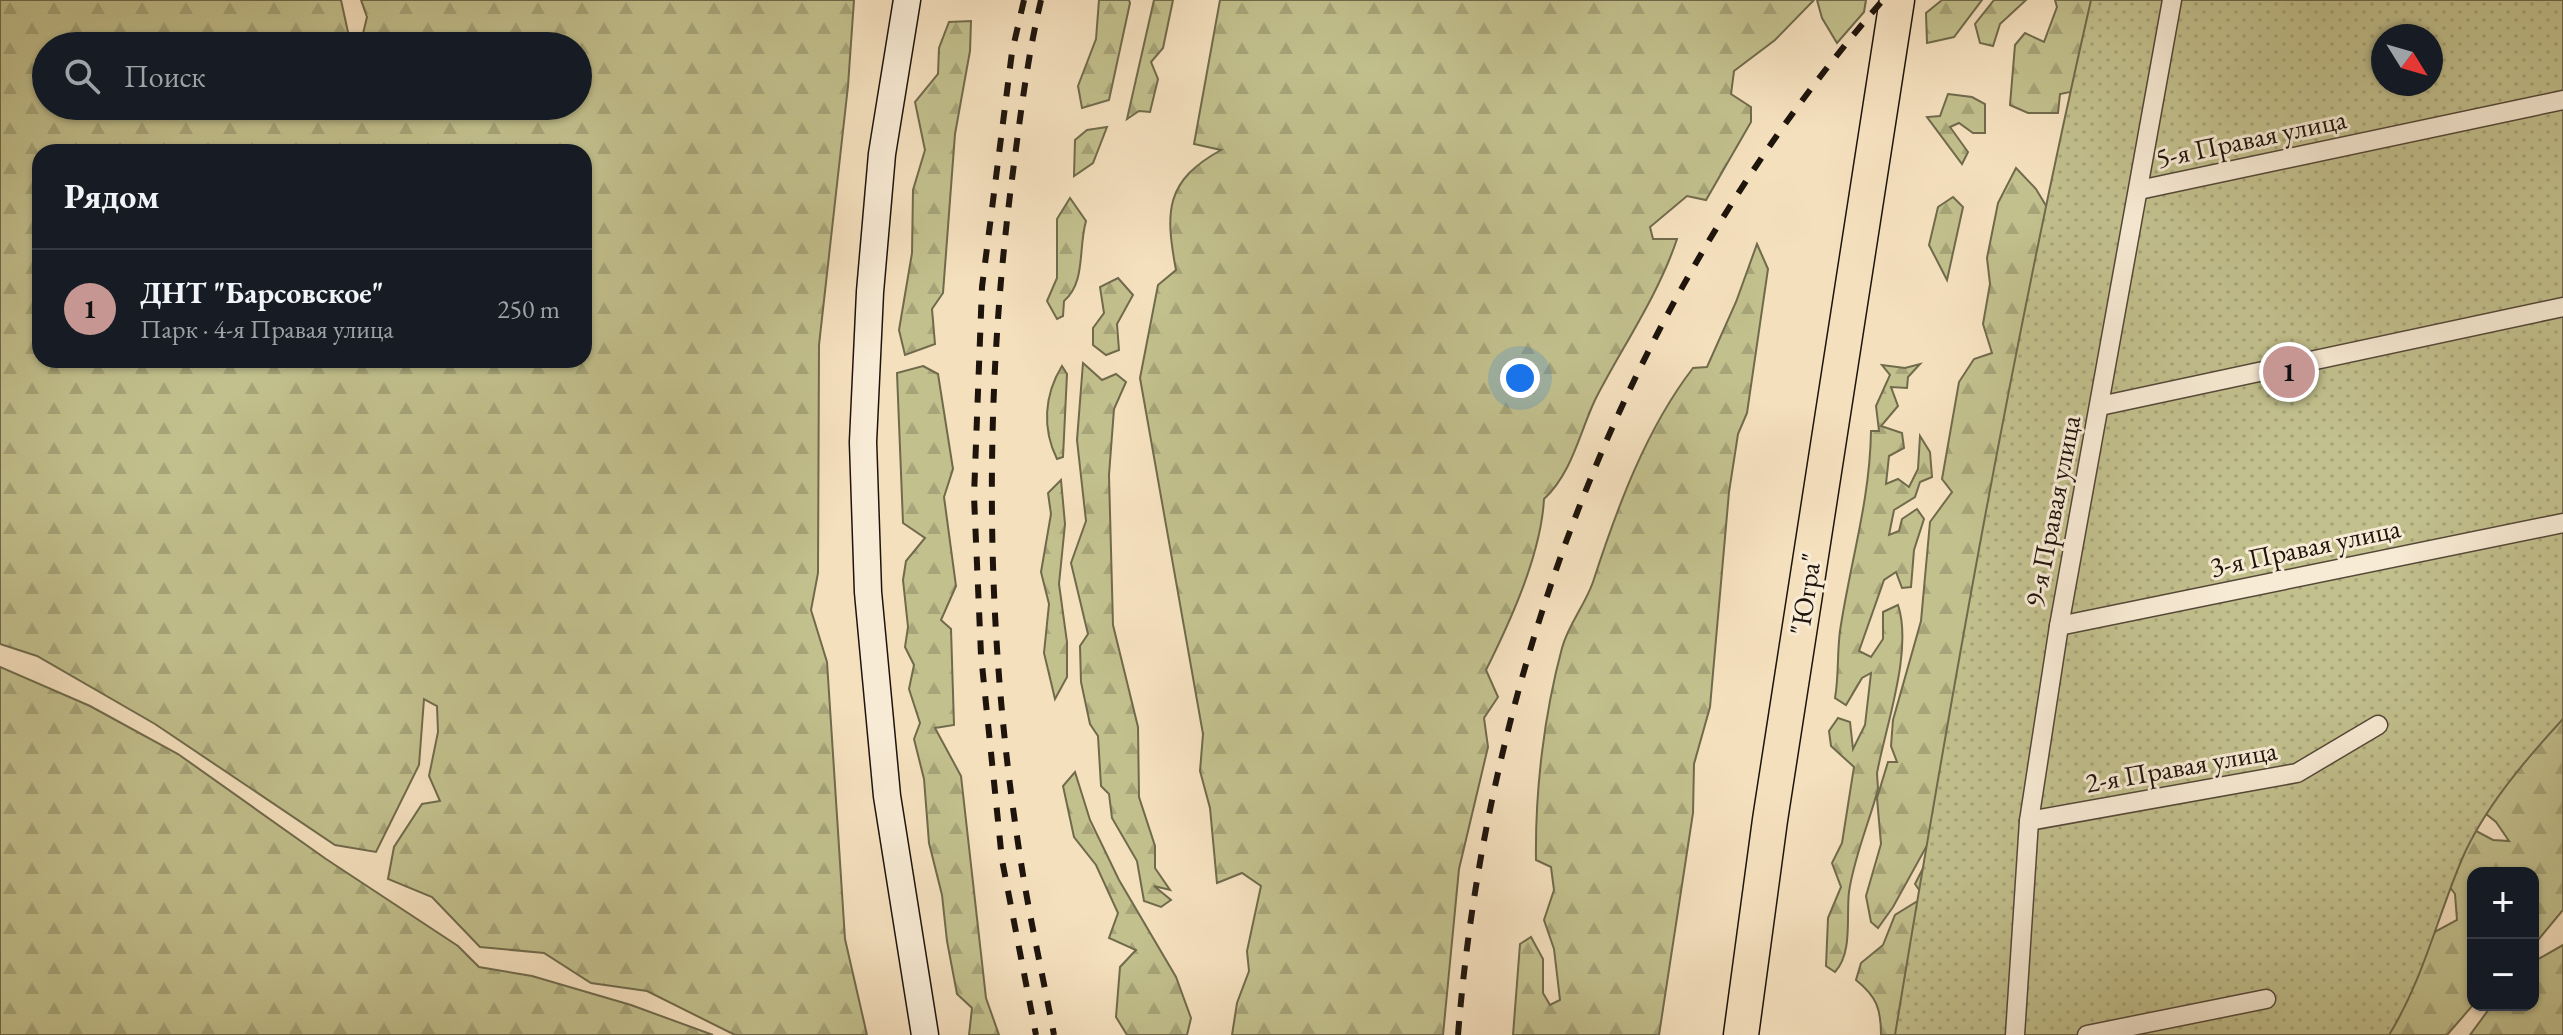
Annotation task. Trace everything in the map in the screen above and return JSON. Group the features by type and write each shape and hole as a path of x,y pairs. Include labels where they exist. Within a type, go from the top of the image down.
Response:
{"highway":[{"name":"\"Югра\"","path":"1741,1035 1770,820 1897,0"}],"main road":[{"path":"907,0 882,154 870,292 863,442 868,592 887,796 925,1035"}],"street":[{"name":"9-я Правая улица","path":"2015,1035 2029,821 2059,626 2172,0"},
{"name":"5-я Правая улица","path":"2139,190 2563,100"},
{"path":"2100,406 2563,307"},
{"name":"3-я Правая улица","path":"2059,626 2563,523"},
{"name":"2-я Правая улица","path":"2029,821 2297,773 2378,725"},
{"path":"2087,1035 2266,999"}],"green space":[{"path":"0,0 341,0 348,32 32,32 32,120 592,120 592,32 363,32 367,17 361,0 854,0 848,86 819,345 818,573 811,610 827,662 845,939 867,1035 735,1035 647,991 591,983 544,953 480,947 432,897 388,879 394,847 422,804 440,801 429,776 438,732 437,706 424,699 419,765 376,852 335,845 155,724 37,656 0,644"},
{"path":"1099,0 1129,0 1130,3 1109,100 1082,108 1078,86 1096,39"},
{"path":"1154,0 1173,0 1163,48 1151,62 1158,79 1150,112 1139,111 1127,119"},
{"path":"1220,0 1814,0 1775,40 1734,71 1731,94 1751,107 1751,122 1706,200 1687,196 1650,227 1653,239 1677,239 1669,260 1595,400 1562,477 1544,499 1531,564 1515,608 1486,670 1498,697 1484,718 1488,747 1459,869 1443,1035 1232,1035 1237,1003 1249,971 1247,951 1261,886 1242,873 1217,883 1210,808 1200,771 1203,734 1140,378 1158,285 1176,270 1171,231 1173,200 1189,174 1221,150 1194,144"},
{"path":"1817,0 1866,0 1864,12 1837,43 1822,18"},
{"path":"1942,0 1982,0 1954,37 1927,43 1926,13"},
{"path":"1994,0 2026,0 2000,24 1993,46 1980,43 1975,24"},
{"path":"2055,0 2098,0 2075,91 2060,94 2058,113 2028,113 2010,105 2015,45 2025,33 2044,42 2057,7"},
{"path":"2091,0 2563,0 2563,719 2507,785 2471,840 2411,993 2389,1035 1895,1035 1985,516 2035,257"},
{"path":"971,21 970,51 955,134 943,293 932,309 935,344 905,355 899,330 912,253 913,190 925,150 915,102 938,74 939,48 949,22"},
{"path":"1948,94 1972,97 1985,104 1985,133 1973,133 1959,123 1950,127 1968,152 1962,164 1927,117 1940,116"},
{"path":"1107,127 1093,163 1074,176 1075,140 1087,130"},
{"path":"2016,168 2036,189 2051,214 1930,840 1878,928 1871,922 1866,896 1881,844 1877,798 1888,762 1897,762 1891,746 1893,720 1921,621 1930,522 1952,492 1942,479 1959,382 1974,359 1992,353 1983,324 1990,284 1987,258 1998,203"},
{"path":"1953,197 1963,207 1947,280 1929,245 1938,207"},
{"path":"1070,198 1086,221 1079,275 1064,301 1063,316 1057,319 1047,301 1057,278 1057,219"},
{"path":"1757,244 1768,269 1747,413 1738,434 1729,492 1710,707 1694,764 1693,813 1659,1035 1513,1035 1520,944 1531,937 1543,959 1543,993 1550,1005 1560,1000 1554,949 1544,920 1554,890 1551,867 1536,860 1536,834 1546,726 1562,648 1590,590 1623,498 1647,443 1693,368 1707,367"},
{"path":"1118,278 1133,295 1117,324 1119,350 1106,355 1093,345 1093,328 1104,313 1100,287"},
{"path":"1083,363 1102,380 1116,374 1126,382 1114,409 1109,475 1113,625 1138,727 1139,797 1155,846 1155,868 1170,890 1154,886 1171,900 1161,907 1144,901 1137,861 1112,818 1109,794 1101,786 1098,736 1090,724 1081,682 1080,646 1088,634 1071,563 1086,521 1077,440"},
{"path":"1920,364 1908,377 1907,388 1891,387 1898,406 1881,426 1902,433 1904,448 1889,456 1886,484 1898,479 1909,487 1918,469 1920,436 1930,452 1932,477 1920,482 1915,497 1894,510 1889,535 1899,531 1902,519 1917,509 1924,519 1914,550 1911,587 1902,588 1896,572 1884,580 1859,651 1871,657 1883,639 1883,612 1898,605 1902,623 1900,665 1877,773 1878,789 1851,879 1844,955 1835,972 1826,966 1828,918 1841,887 1832,863 1842,843 1854,767 1831,746 1829,731 1838,718 1850,722 1853,749 1865,725 1871,673 1862,678 1846,705 1835,698 1840,631 1863,507 1871,431 1879,431 1876,406 1890,375 1882,365 1905,368"},
{"path":"923,366 938,374 953,469 944,497 956,586 941,620 951,629 954,725 935,728 961,776 986,998 999,1035 969,1035 972,1008 957,994 942,895 929,843 924,779 914,739 920,723 909,689 914,665 905,647 908,627 903,580 906,561 925,538 903,523 897,373"},
{"path":"1062,366 1067,374 1063,457 1057,459 1049,436 1047,412"},
{"path":"1061,480 1065,524 1059,584 1067,642 1067,677 1055,699 1044,653 1049,604 1041,572 1051,514 1048,493"},
{"path":"0,667 90,706 178,754 326,859 458,946 479,967 532,976 631,1005 713,1035 0,1035"},
{"path":"2563,715 2563,910 2539,939 2539,867 2467,867 2468,1011 2447,1035 2337,1035 2427,936 2457,920 2455,894 2438,871 2465,825 2493,840 2509,841 2496,822 2476,806"},
{"path":"1075,772 1090,820 1119,880 1176,977 1191,1018 1187,1035 1127,1035 1116,1017 1120,967 1136,950 1109,938 1118,913 1096,865 1074,837 1063,786"},
{"path":"1938,839 1951,1035 1881,1035 1876,1004 1856,980 1861,963 1883,945 1895,915 1924,897 1915,884"},
{"path":"2563,945 2563,1035 2470,1035 2488,1011 2539,1011 2539,959"}],"railway":[{"path":"1024,0 1012,52 982,287 974,496 981,655 1002,860 1036,1035"},
{"path":"1041,0 1024,89 1003,263 996,348 992,518 994,603 1008,772 1024,878 1054,1035"},
{"path":"1458,1035 1475,894 1502,755 1540,617 1589,483 1647,353 1716,229 1795,111 1883,0"}],"place":[{"name":"ДНТ \"Барсовское\"","path":"2289,372"}]}
